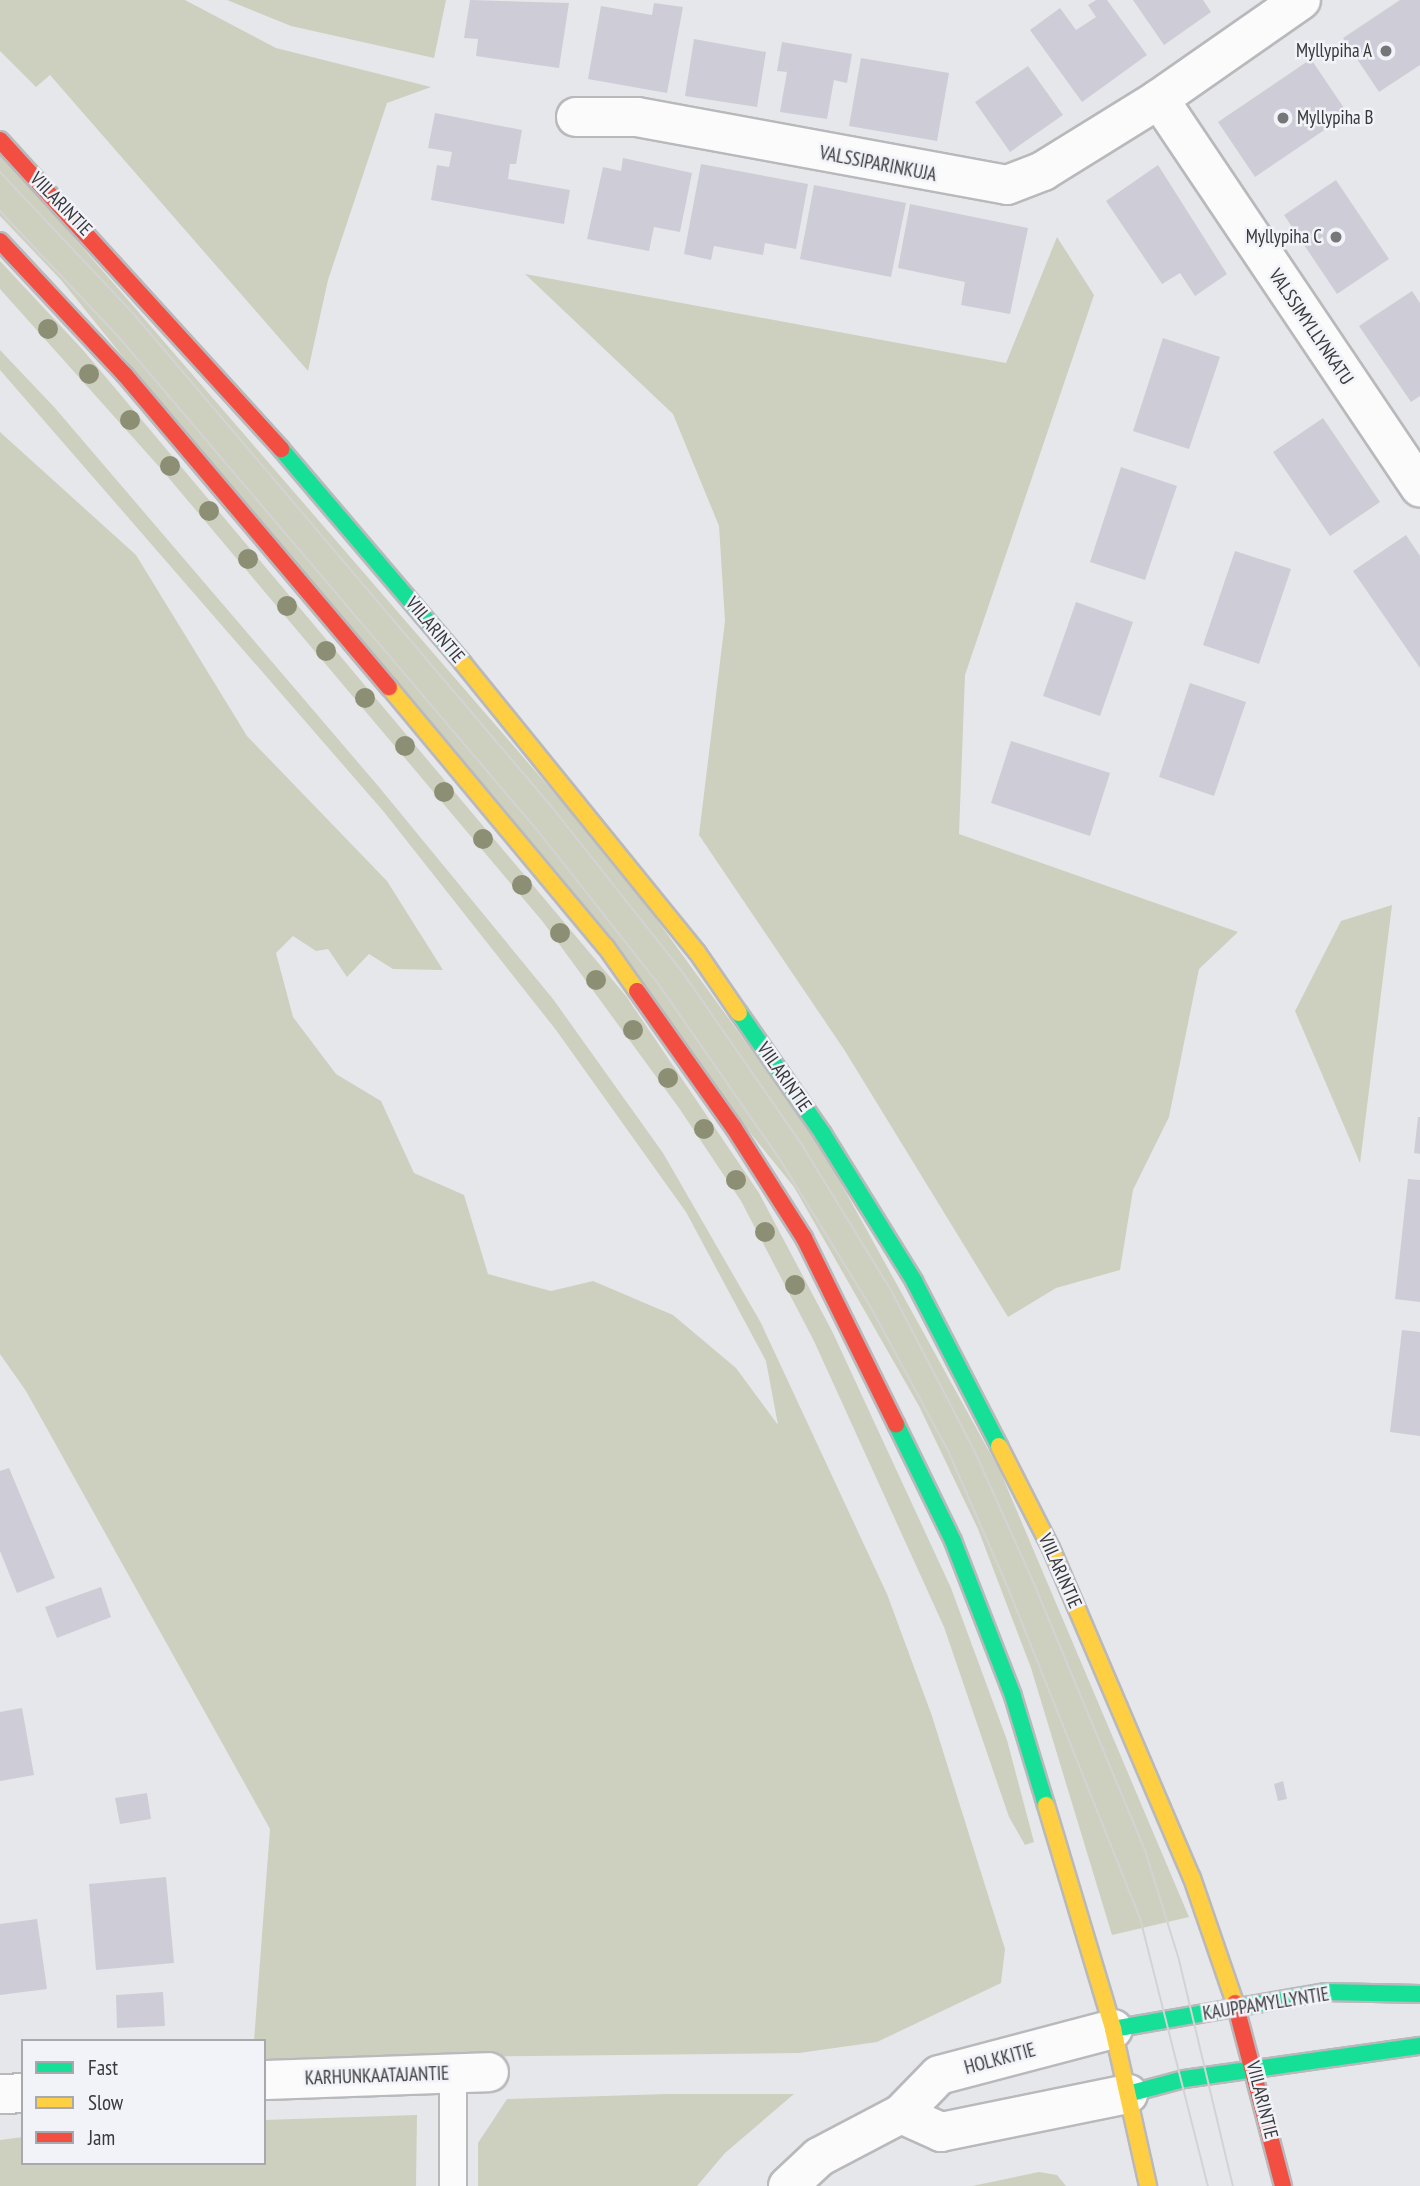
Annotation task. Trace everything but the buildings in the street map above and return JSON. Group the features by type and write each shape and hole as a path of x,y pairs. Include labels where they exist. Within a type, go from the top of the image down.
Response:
{"main road":[{"name":"VIILARINTIE","path":"0,140 235,396 542,756 697,951 823,1134 914,1281 1051,1548 1192,1878 1237,2008 1255,2069 1283,2186"},
{"path":"0,241 125,375 606,947 734,1128 797,1227 953,1541 1013,1696 1113,2029 1148,2186"},
{"name":"KAUPPAMYLLYNTIE","path":"1113,2029 1325,1992 1420,1994"},
{"path":"1128,2094 1184,2079 1420,2046"}],"street":[{"path":"1159,99 1301,0"},
{"name":"VALSSIPARINKUJA","path":"576,117 637,117 1007,185 1043,171 1159,99"},
{"name":"VALSSIMYLLYNKATU","path":"1159,99 1420,488"},
{"name":"HOLKKITIE","path":"788,2186 845,2141 901,2115 939,2075 1113,2029"},
{"name":"KARHUNKAATAJANTIE","path":"266,2080 471,2073"},
{"path":"0,2094 21,2092"},
{"path":"901,2115 941,2132 1128,2094"}],"lane":[{"path":"453,2186 471,2073"}],"green space":[{"path":"0,0 185,0 276,48 431,87 387,103 328,280 308,371 50,75 36,87 0,51"},
{"path":"227,0 446,0 434,58 291,26"},
{"path":"0,152 620,869 817,1140 1000,1471 1189,1917 1112,1935 1031,1668 978,1529 919,1406 794,1187 61,280 0,216"},
{"path":"1057,237 1094,295 965,675 959,834 1238,932 1199,969 1169,1117 1133,1190 1120,1270 1056,1288 1008,1317 845,1051 699,835 725,621 719,526 673,414 525,274 1006,363"},
{"path":"0,261 83,350 626,996 759,1193 833,1333 951,1588 1007,1740 1034,1842 1025,1845 1009,1817 944,1627 814,1341 741,1201 679,1108 543,922 162,470 0,289"},
{"path":"0,350 55,408 379,787 553,999 663,1153 761,1323 887,1594 932,1716 1005,1949 1001,1983 877,2042 799,2053 266,2059 266,2039 254,2039 270,1829 26,1391 0,1354 0,432 136,555 247,736 387,881 443,970 393,969 369,954 347,977 328,949 316,951 293,936 276,953 293,1017 336,1074 381,1101 414,1173 464,1195 488,1274 551,1291 593,1281 673,1315 736,1368 778,1425 766,1361 686,1212 556,1030 384,812 0,370"},
{"path":"1392,905 1360,1163 1295,1011 1341,921"},
{"path":"667,2094 794,2094 725,2153 697,2186 478,2186 478,2143 507,2099"},
{"path":"417,2115 416,2186 0,2186 0,2140 21,2137 21,2165 266,2165 266,2120"},
{"path":"1039,2172 1057,2175 1066,2186 972,2186"}],"tram line":[{"path":"0,172 133,313 551,806 681,970 802,1145 891,1290 974,1450 1032,1579 1145,1850 1179,1960 1233,2186"},
{"path":"0,211 117,335 538,831 657,982 779,1158 870,1306 949,1453 1008,1588 1140,1918 1208,2186"}],"traffic: fast":[{"path":"281,449 462,662"},
{"path":"739,1013 823,1134 914,1281 999,1446"},
{"path":"896,1424 953,1541 1013,1696 1046,1805"},
{"path":"1113,2029 1325,1992 1420,1994"},
{"path":"1128,2094 1184,2079 1420,2046"}],"traffic: slow":[{"path":"462,662 697,952 739,1013"},
{"path":"389,687 606,947 637,991"},
{"path":"999,1446 1051,1548 1192,1878 1235,2003"},
{"path":"1046,1805 1113,2029 1148,2186"}],"traffic: jam":[{"path":"0,140 281,449"},
{"path":"0,241 125,375 389,687"},
{"path":"637,991 734,1128 804,1238 896,1424"},
{"path":"1235,2003 1283,2186"}],"place":[{"name":"Myllypiha A","path":"1386,51"},
{"name":"Myllypiha B","path":"1283,118"},
{"name":"Myllypiha C","path":"1336,237"}]}
